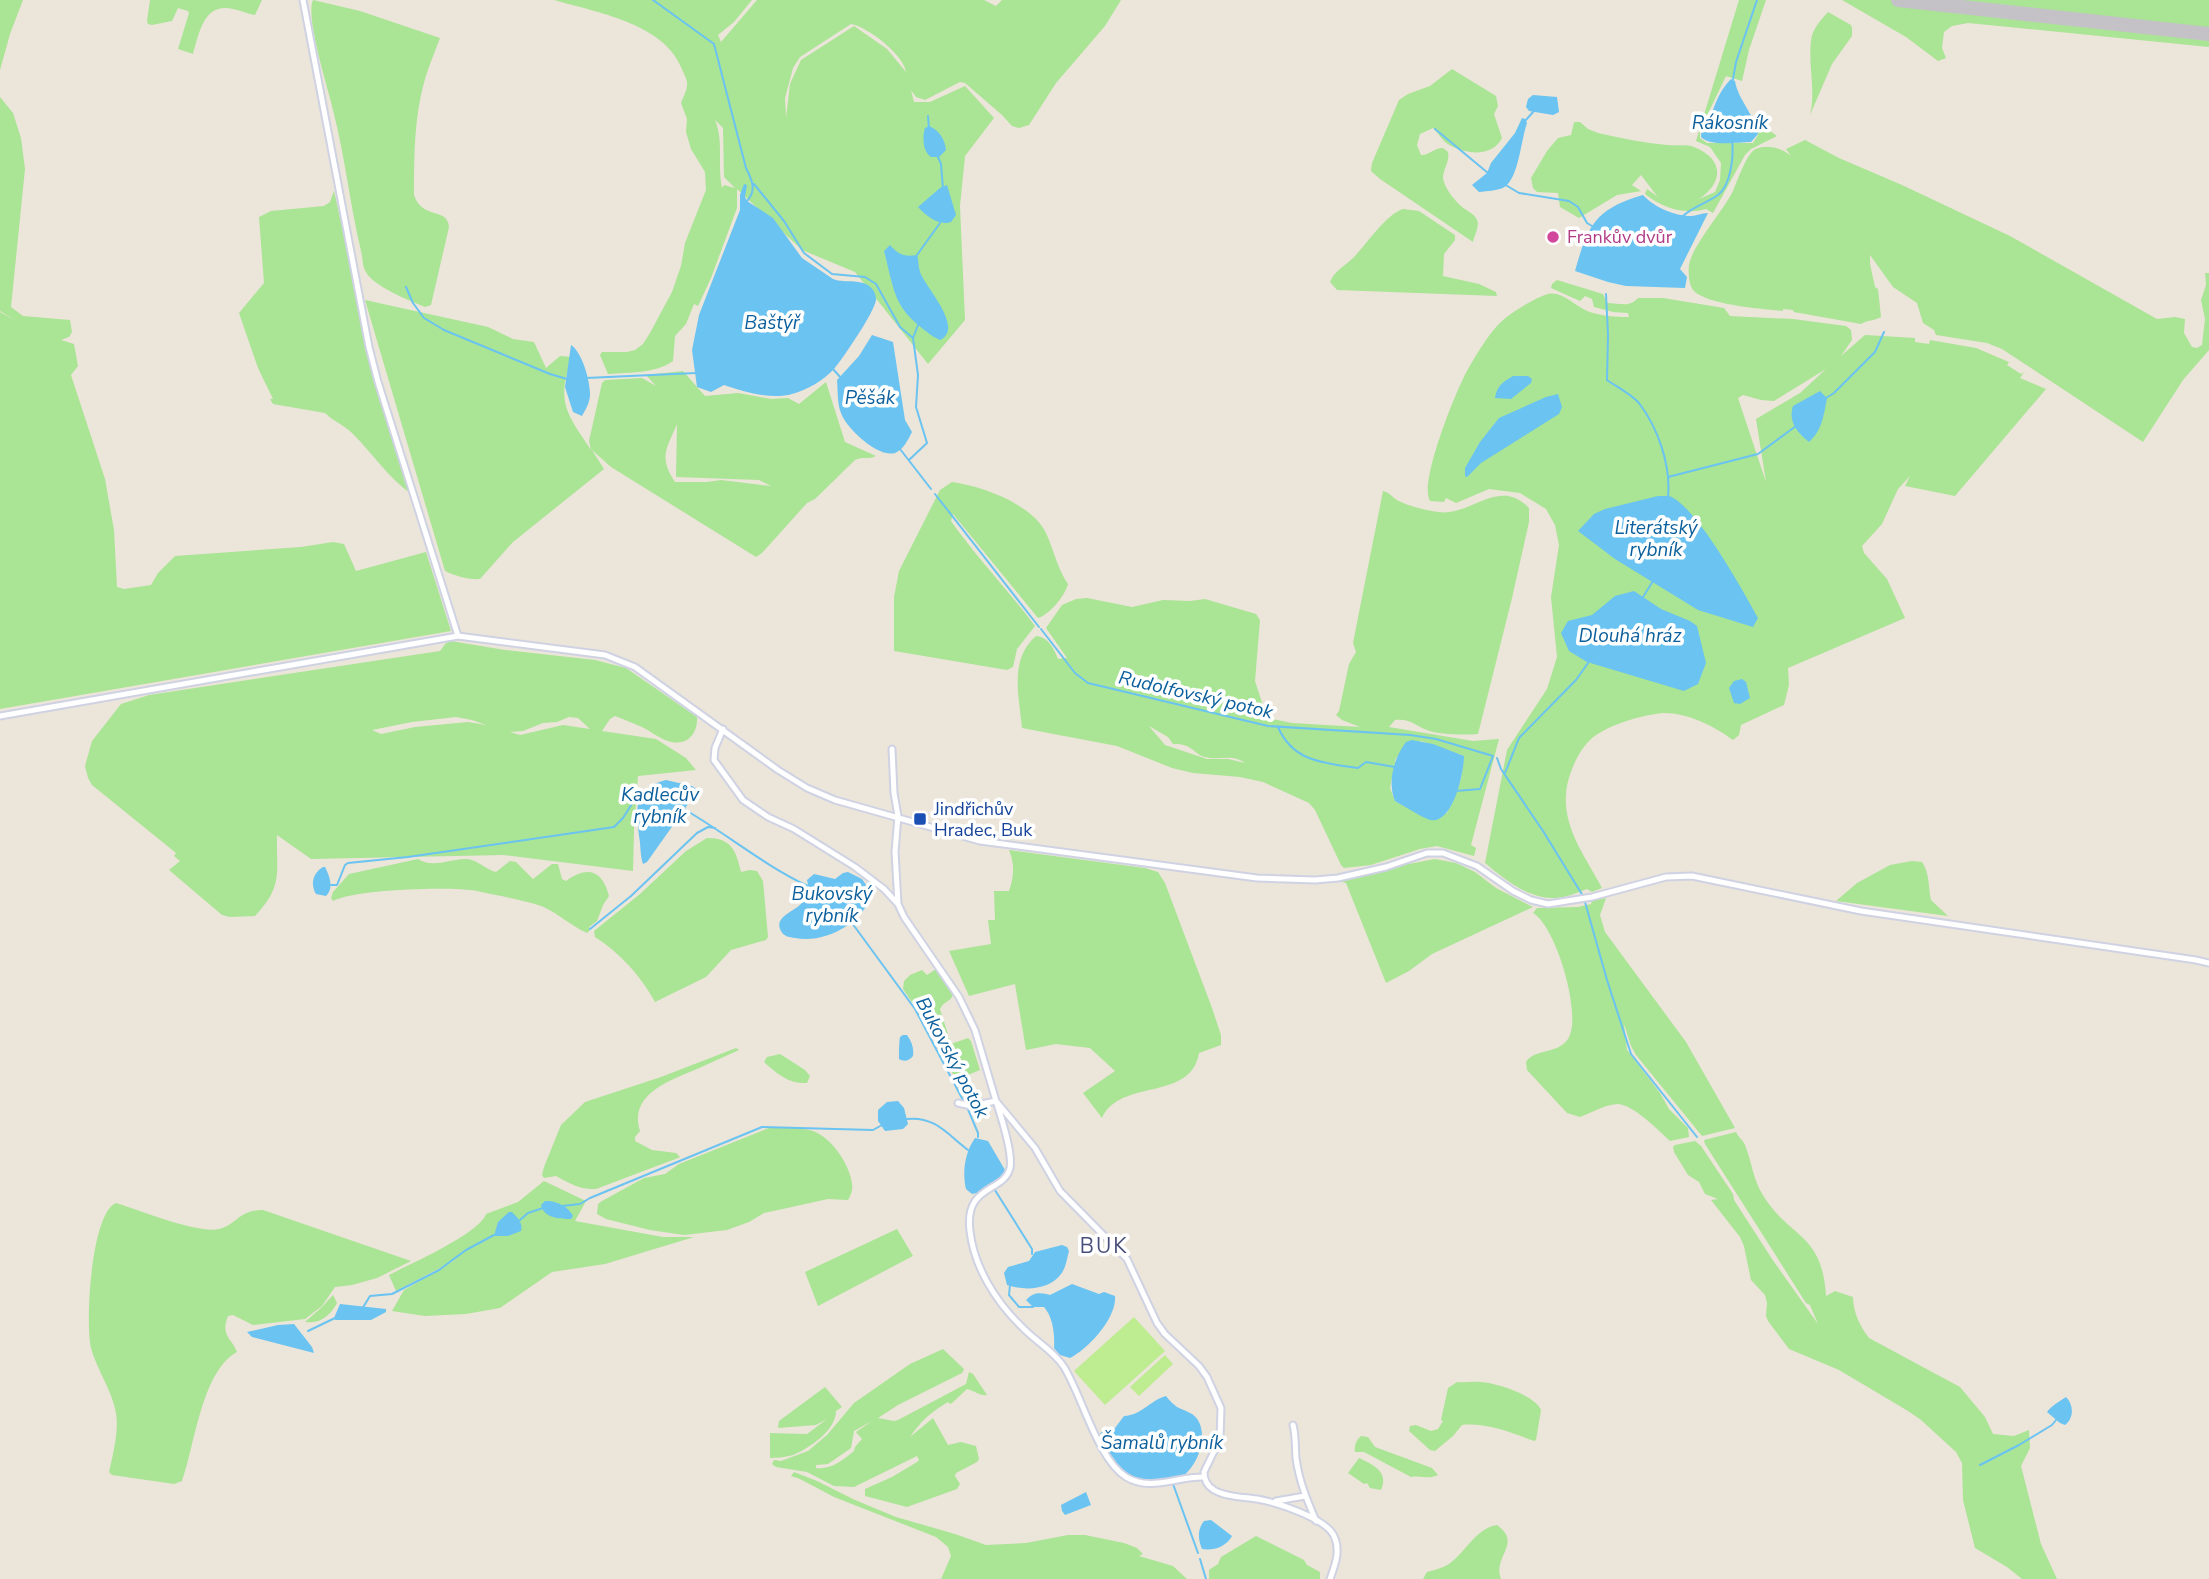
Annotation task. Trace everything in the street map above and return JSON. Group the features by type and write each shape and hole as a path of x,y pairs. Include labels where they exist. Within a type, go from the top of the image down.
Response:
{"street":[{"path":"303,0 375,370 458,636"},
{"path":"0,716 458,636 605,654 622,660 807,788 835,800 979,841 1257,878 1315,880 1338,878 1386,867 1427,853 1443,853 1477,866 1531,900 1548,904 1592,897 1666,877 1692,876 1861,911 2209,964"},
{"path":"723,729 715,748 715,760 743,800 855,867 884,889 898,904 904,917 959,997 975,1030 1004,1127 1010,1169 1004,1178 973,1202 969,1215 970,1233 983,1277 1021,1326 1064,1366 1096,1437 1119,1472 1140,1483 1163,1483 1186,1477 1204,1477"},
{"path":"892,749 898,816 895,852 898,904"},
{"path":"960,1103 970,1106 996,1101"},
{"path":"996,1101 1035,1148 1059,1191 1127,1259 1157,1323 1207,1377 1221,1408 1220,1439 1205,1467 1204,1477 1208,1486 1217,1492 1272,1501 1316,1521 1331,1531 1337,1545 1336,1563 1330,1579"},
{"path":"1293,1425 1296,1457 1305,1496 1316,1521"},
{"path":"1272,1501 1305,1496"}],"shaded area":[{"path":"1872,0 2209,0 2209,46 1882,5"}],"green space":[{"path":"0,0 23,0 0,70"},
{"path":"150,0 262,0 255,15 223,8 215,10 204,21 193,54 178,49 188,11 178,8 172,21 148,24"},
{"path":"313,0 360,11 440,38 421,93 415,151 414,195 423,208 444,217 449,227 431,305 425,307 376,283 365,270 337,127 314,36 311,9"},
{"path":"554,0 752,0 734,22 718,35 721,42 757,0 984,0 996,6 1002,0 1121,0 1105,26 1056,83 1029,125 1019,128 1012,126 965,83 960,82 925,100 916,97 911,90 914,102 930,102 965,86 994,118 965,156 960,206 965,320 928,364 855,272 802,250 737,189 737,208 711,278 698,306 694,304 686,324 675,336 673,361 650,370 608,374 600,355 602,352 627,352 643,344 672,292 685,243 706,190 705,172 691,149 686,132 687,119 681,103 687,82 672,52 644,30 626,22","holes":["851,24 866,30 884,43 899,58 906,72 887,49 854,26 801,60 790,84 786,118 785,98 793,68 800,57","715,120 723,128 724,177 735,188 724,185 722,188 719,136"]},
{"path":"1739,0 1766,0 1742,81 1726,76 1700,130 1700,138 1707,143 1753,143 1758,135 1758,119 1777,136 1745,155 1713,213 1706,209 1681,211 1659,203 1645,194 1647,189 1665,202 1641,175 1632,185 1641,191 1617,195 1579,218 1560,207 1558,193 1537,192 1533,188 1531,178 1547,151 1558,138 1571,135 1574,122 1580,122 1598,133 1650,143 1691,146 1704,152 1711,158 1717,171 1713,185 1699,199 1715,192 1720,180 1721,163 1710,147 1696,141"},
{"path":"1842,0 1891,0 1906,6 2209,37 2209,47 1968,23 1952,26 1944,32 1942,48 1946,58 1938,61 1906,37"},
{"path":"1909,0 2209,0 2209,31"},
{"path":"1828,12 1851,25 1852,36 1832,64 1810,115 1812,37 1817,25"},
{"path":"1452,69 1496,96 1498,106 1494,114 1502,138 1497,145 1484,152 1467,152 1445,142 1433,128 1420,134 1417,145 1421,155 1440,148 1448,152 1444,182 1455,200 1478,222 1473,242 1371,171 1399,100 1430,86"},
{"path":"0,97 13,113 21,138 25,169 11,307 23,316 70,320 72,332 69,337 61,340 74,344 78,366 71,375 105,479 114,530 117,587 124,589 151,585 158,573 175,556 301,547 333,542 344,544 356,571 426,552 451,631 0,709 0,312 15,320 0,311"},
{"path":"1805,140 2010,236 2157,319 2185,319 2184,333 2192,347 2197,348 2202,345 2205,319 2201,300 2206,285 2205,273 2209,273 2209,350 2183,380 2143,442 2002,349 1987,343 1936,335 1934,330 1923,323 1917,303 1893,287 1870,255 1881,317 1861,324 1793,310 1723,303 1701,296 1691,286 1691,257 1733,191 1749,156 1756,149 1770,147 1791,156 1786,149"},
{"path":"334,191 363,320 411,494 352,433 325,413 273,404 239,313 264,283 259,217 271,211 324,206 330,202"},
{"path":"1403,209 1419,211 1455,235 1455,240 1444,254 1443,276 1479,284 1496,292 1497,296 1337,290 1330,282 1334,275 1354,257 1383,223"},
{"path":"1557,280 1603,294 1607,303 1628,304 1638,298 1663,298 1724,308 1730,316 1793,319 1846,326 1851,330 1852,340 1841,356 1865,335 1915,338 1915,342 1929,344 1930,340 1976,348 2009,362 2007,365 2021,374 2024,372 2020,378 2046,389 1955,496 1905,486 1910,476 1898,489 1882,524 1862,546 1864,553 1887,579 1905,618 1788,668 1789,685 1784,705 1741,725 1739,735 1733,740 1700,721 1664,713 1624,722 1604,730 1589,741 1580,752 1571,773 1566,807 1577,843 1602,888 1554,898 1526,892 1485,863 1507,750 1547,689 1557,657 1551,597 1559,545 1555,525 1546,509 1520,493 1489,489 1456,503 1446,498 1444,502 1430,501 1428,492 1433,460 1458,389 1481,348 1502,321 1548,294 1563,297 1592,313 1629,317 1628,313 1594,307 1592,299 1585,296 1580,301 1551,288","holes":["1826,369 1800,393 1756,419 1766,482 1738,398 1743,395 1774,401"]},
{"path":"365,300 488,327 513,339 534,342 546,368 560,356 572,357 565,386 566,408 591,450 589,441 602,383 605,380 642,378 656,386 646,375 683,371 705,396 738,393 771,399 788,398 799,404 826,382 845,442 876,456 855,460 815,499 807,503 756,557 611,467 592,450 604,469 513,542 480,579 445,571","holes":["677,424 676,477 759,480 771,486 721,480 675,482 667,466 666,453"]},
{"path":"952,482 991,492 1030,513 1046,533 1068,584 1056,604 1038,618 953,514 951,521 961,535 1035,626 1017,649 1013,667 1007,670 894,651 894,597 899,571 940,490"},
{"path":"1383,491 1405,504 1438,512 1450,512 1484,500 1507,496 1518,499 1529,508 1529,522 1512,598 1478,734 1438,733 1400,720 1395,720 1389,727 1473,741 1499,739 1471,845 1476,848 1474,856 1437,846 1371,865 1344,868 1309,803 1263,782 1193,773 1172,768 1117,746 1022,728 1018,679 1022,656 1036,636 1044,638 1050,644 1058,659 1067,658 1046,628 1062,605 1076,599 1087,598 1132,607 1163,600 1205,599 1256,614 1260,620 1255,681 1265,712 1263,717 1292,723 1360,727 1336,715 1349,664 1356,652 1353,643","holes":["1149,726 1168,737 1173,744 1185,745 1201,756 1235,758 1245,763 1228,759 1207,759 1165,745","1421,741 1464,756 1461,779 1447,813 1431,820 1395,801 1390,788 1396,758"]},
{"path":"451,641 595,660 626,668 697,717 693,734 680,742 664,740 615,716 602,731 656,739 686,758 696,770 638,776 633,871 503,855 311,859 277,835 277,869 271,896 255,916 230,917 222,915 169,870 180,861 174,856 176,853 92,785 88,778 85,766 92,741 121,704 149,695 440,651","holes":["456,717 486,725 468,722 415,727 381,734 372,730","569,717 578,718 590,729 563,725 520,735 510,732 523,731"]},
{"path":"707,838 722,840 732,847 741,872 757,871 763,881 768,937 766,940 731,950 706,977 655,1002 636,974 613,950 595,937 594,931 640,894 686,851"},
{"path":"1009,850 1158,872 1165,883 1212,1008 1221,1035 1221,1045 1199,1053 1193,1068 1183,1078 1170,1085 1124,1098 1111,1106 1102,1118 1083,1093 1115,1071 1090,1048 1056,1044 1026,1050 1015,984 969,996 949,951 991,944 988,920 995,920 994,891 1009,891 1012,881 1013,865"},
{"path":"418,859 434,863 469,859 496,872 510,861 516,862 533,879 552,864 558,864 562,879 566,881 581,873 598,875 609,896 597,921 589,927 587,933 542,906 477,891 404,890 361,894 333,901 331,898 349,874"},
{"path":"1435,859 1456,863 1475,872 1496,888 1533,907 1432,954 1409,971 1386,983 1346,883 1342,882 1340,877"},
{"path":"1922,862 1928,876 1931,900 1948,916 1836,901 1857,883 1890,865"},
{"path":"1606,898 1600,915 1605,932 1686,1042 1735,1128 1702,1136 1636,1055 1624,1024 1627,1050 1669,1109 1688,1128 1689,1137 1670,1141 1638,1113 1624,1105 1613,1104 1580,1117 1567,1113 1527,1070 1526,1062 1530,1058 1563,1044 1572,1028 1570,992 1565,972 1550,935 1542,921 1533,913 1537,908 1578,907 1591,904 1592,900"},
{"path":"936,969 953,995 940,1009 951,1044 968,1038 980,1070 968,1075 953,1074 929,1027 903,989 904,981 910,975 922,970 927,975"},
{"path":"736,1048 739,1050 654,1090 640,1107 640,1131 635,1141 652,1150 676,1153 680,1157 596,1189 580,1187 556,1176 544,1178 542,1175 561,1125 585,1102"},
{"path":"780,1054 805,1070 810,1076 807,1083 789,1080 764,1062 767,1057"},
{"path":"769,1128 813,1131 827,1140 839,1153 851,1177 852,1188 848,1200 828,1199 764,1213 727,1230 684,1235 650,1230 606,1219 597,1214 598,1204 644,1178 665,1174 679,1164"},
{"path":"1736,1132 1745,1145 1757,1185 1764,1197 1812,1248 1819,1260 1826,1296 1835,1291 1853,1297 1858,1319 1869,1338 1960,1387 1985,1417 1993,1434 2014,1436 2029,1430 2030,1448 2021,1466 2041,1544 2057,1579 2022,1579 1975,1548 1963,1500 1962,1463 1956,1452 1908,1411 1839,1370 1789,1349 1768,1321 1765,1295 1751,1280 1740,1237 1711,1200 1718,1199 1705,1194 1699,1182 1688,1175 1673,1147 1695,1141 1701,1146 1772,1259 1818,1324 1810,1305 1806,1303 1705,1144 1704,1140"},
{"path":"544,1181 586,1201 575,1221 663,1237 694,1237 605,1264 552,1272 500,1308 466,1314 425,1316 392,1311 404,1290 459,1258 396,1291 389,1275 458,1239 481,1222 486,1214 518,1202"},
{"path":"116,1203 183,1225 209,1230 225,1227 248,1212 263,1210 411,1261 377,1278 335,1287 322,1306 305,1319 253,1325 233,1315 228,1316 226,1332 237,1352 225,1362 207,1392 182,1481 174,1484 112,1475 109,1472 116,1435 116,1413 91,1348 89,1316 92,1270 101,1226 108,1211"},
{"path":"897,1229 913,1256 818,1306 805,1272"},
{"path":"333,1295 337,1303 328,1315 315,1322 305,1322 322,1307"},
{"path":"1134,1317 1165,1351 1105,1405 1074,1371"},
{"path":"943,1349 964,1369 962,1373 878,1418 898,1420 966,1384 969,1372 987,1395 967,1389 952,1403 948,1402 931,1413 910,1437 933,1418 948,1445 961,1442 976,1446 979,1459 956,1473 960,1484 957,1489 907,1507 865,1496 865,1489 917,1462 917,1456 854,1487 834,1486 807,1472 772,1464 774,1460 781,1461 808,1451 827,1435 854,1403 910,1364","holes":["872,1421 856,1432 862,1439 854,1451 832,1466 816,1468 816,1465 828,1464 851,1448 854,1431"]},
{"path":"1165,1355 1173,1364 1139,1396 1130,1387"},
{"path":"1457,1382 1496,1385 1531,1399 1541,1410 1536,1440 1471,1424 1462,1425 1435,1451 1430,1450 1409,1431 1410,1426 1416,1425 1431,1431 1438,1429 1443,1421 1441,1420 1448,1388"},
{"path":"825,1387 842,1407 836,1411 832,1425 814,1443 800,1452 770,1458 770,1433 807,1434 827,1419 816,1425 778,1428 779,1421"},
{"path":"1361,1436 1368,1437 1375,1447 1432,1468 1438,1475 1411,1477 1364,1452 1355,1452 1356,1443"},
{"path":"1359,1458 1375,1466 1382,1474 1381,1490 1370,1488 1367,1483 1364,1484 1348,1473"},
{"path":"794,1472 896,1517 986,1545 1085,1535 1137,1548 1143,1554 1139,1556 1173,1566 1187,1579 941,1579 951,1556 948,1547 936,1537 834,1497 791,1476"},
{"path":"1497,1525 1507,1538 1500,1564 1501,1579 1423,1579 1427,1572 1449,1564 1483,1531"},
{"path":"1256,1536 1304,1560 1307,1565 1320,1572 1320,1579 1209,1579 1209,1570 1218,1564 1221,1557"}],"water":[{"name":"Rákosník","path":"1731,79 1735,81 1758,134 1751,142 1718,143 1705,140 1701,137 1703,128 1721,92"},
{"path":"1533,95 1557,97 1559,112 1553,115 1529,111 1526,107 1528,99"},
{"path":"1522,118 1527,123 1517,166 1510,181 1500,189 1479,192 1472,185 1487,173 1491,163 1515,133"},
{"path":"929,126 939,132 944,142 946,150 939,157 931,157 925,148 924,132"},
{"name":"Baštýř","path":"744,184 747,185 747,201 773,218 802,258 833,279 860,282 869,286 876,296 864,325 834,369 815,384 784,396 749,393 724,385 711,392 697,387 692,350 699,315 740,210 740,195"},
{"path":"947,185 956,215 951,222 942,223 929,217 918,207"},
{"path":"1643,195 1671,213 1691,216 1708,213 1680,269 1687,277 1685,288 1626,286 1575,271 1584,242 1596,221 1614,206"},
{"path":"890,245 902,254 917,255 923,279 946,317 947,334 940,340 911,318 898,300 884,251"},
{"name":"Pěšák","path":"872,335 893,342 905,420 912,432 903,447 895,453 880,451 856,434 844,419 839,405 837,380 859,356"},
{"path":"571,345 582,360 590,388 589,400 582,416 573,412 565,387"},
{"path":"1513,376 1528,376 1532,379 1531,383 1511,399 1495,398 1501,384"},
{"path":"1820,391 1827,398 1825,410 1820,427 1809,442 1795,426 1793,406"},
{"path":"1558,394 1562,407 1559,414 1465,476 1465,468 1480,442 1499,418"},
{"name":"Literátský rybník","path":"1658,496 1669,496 1680,503 1705,531 1758,618 1753,627 1698,610 1615,559 1578,531 1594,514 1605,509"},
{"name":"Dlouhá hráz","path":"1634,591 1661,609 1697,626 1706,663 1698,684 1684,691 1587,662 1569,651 1561,633 1568,621 1592,615 1615,596"},
{"path":"1742,679 1746,682 1750,698 1740,704 1734,703 1729,688 1734,681"},
{"path":"1412,740 1433,744 1464,756 1456,796 1445,814 1438,819 1430,820 1395,801 1392,778 1395,763 1406,742"},
{"name":"Kadlecův rybník","path":"666,780 698,790 643,864 637,817 639,801 647,788"},
{"path":"323,867 330,882 330,890 326,896 316,894 313,886 315,876"},
{"name":"Bukovský rybník","path":"848,872 862,879 872,893 861,914 842,929 819,938 795,938 782,933 779,924 805,899 808,891 807,880 814,874 835,879"},
{"path":"903,1035 909,1038 913,1050 913,1056 905,1061 899,1059 900,1037"},
{"path":"898,1101 904,1108 908,1124 903,1129 885,1131 878,1121 878,1110 887,1102"},
{"path":"975,1138 988,1141 1005,1170 992,1186 972,1194 966,1189 964,1169"},
{"path":"545,1201 562,1205 573,1216 566,1219 545,1213 541,1205"},
{"path":"509,1212 520,1221 521,1231 508,1236 494,1236 498,1222"},
{"path":"1062,1245 1069,1251 1064,1269 1056,1279 1036,1288 1007,1285 1004,1273 1008,1267 1029,1261 1035,1252"},
{"path":"1072,1284 1099,1294 1104,1292 1115,1296 1111,1314 1100,1332 1085,1348 1070,1358 1060,1355 1054,1348 1053,1326 1044,1307 1033,1307 1026,1300 1037,1293 1050,1295"},
{"path":"340,1304 386,1309 386,1312 371,1320 335,1320"},
{"path":"294,1324 314,1353 252,1337 247,1332 278,1325"},
{"name":"Šamalů rybník","path":"1166,1396 1199,1422 1202,1436 1197,1458 1183,1476 1171,1480 1131,1476 1114,1460 1100,1433 1115,1428 1124,1416 1136,1413"},
{"path":"2066,1397 2072,1411 2065,1425 2047,1412"},
{"path":"1086,1492 1091,1505 1065,1515 1061,1505"},
{"path":"1211,1520 1232,1536 1219,1547 1202,1549 1199,1531 1204,1521"}],"waterway":[{"name":"Rudolfovský potok","path":"653,0 714,44 752,185 752,193 747,201"},
{"path":"1733,79 1757,0"},
{"path":"1525,121 1534,111"},
{"path":"928,116 929,129"},
{"path":"1435,129 1488,173"},
{"path":"1683,216 1714,198 1726,184 1731,170 1732,140"},
{"path":"938,157 943,189"},
{"path":"754,184 784,221 804,253 832,274 865,277 876,284 900,327 913,338 918,375 916,407 927,443 909,460"},
{"path":"1504,184 1519,193 1569,201 1578,207 1587,223 1592,226"},
{"path":"917,255 940,223"},
{"path":"406,287 424,318 444,330 567,379"},
{"path":"1606,294 1607,380 1636,400 1652,424 1665,460 1668,497"},
{"path":"913,338 918,325"},
{"path":"1826,398 1875,352 1884,332"},
{"name":"Rudolfovský potok","path":"833,369 841,378"},
{"path":"586,378 696,373"},
{"path":"1668,477 1758,454 1796,426"},
{"name":"Rudolfovský potok","path":"900,449 931,489"},
{"name":"Rudolfovský potok","path":"935,494 1039,627"},
{"path":"1643,597 1653,581"},
{"name":"Rudolfovský potok","path":"1041,629 1075,673 1088,683 1268,726 1410,735 1436,739 1493,756 1480,789 1455,791"},
{"path":"1505,773 1519,738 1576,680 1588,663"},
{"path":"1278,727 1292,747 1311,759 1358,768 1366,762 1395,767"},
{"name":"Rudolfovský potok","path":"1497,758 1501,769 1583,896"},
{"name":"Bukovský potok","path":"331,885 337,885 348,863 408,857 614,827 638,794 645,793"},
{"name":"Bukovský potok","path":"682,808 808,886"},
{"path":"590,929 631,896 697,833 708,827 715,828"},
{"name":"Rudolfovský potok","path":"1585,902 1631,1054 1697,1137"},
{"name":"Bukovský potok","path":"852,923 915,1009 964,1102"},
{"name":"Bukovský potok","path":"967,1107 978,1137"},
{"path":"907,1119 933,1123 968,1150"},
{"path":"562,1206 580,1204 762,1127 873,1130 882,1125"},
{"name":"Bukovský potok","path":"993,1187 1032,1249 1032,1254"},
{"path":"520,1220 528,1213 543,1208"},
{"path":"362,1309 370,1296 392,1294 439,1270 466,1250 494,1235"},
{"name":"Bukovský potok","path":"1010,1285 1009,1295 1019,1307 1033,1307"},
{"path":"308,1331 335,1318"},
{"path":"1980,1465 2019,1445 2056,1420"},
{"name":"Bukovský potok","path":"1173,1484 1198,1553"},
{"name":"Bukovský potok","path":"1200,1559 1206,1579"}],"taxiway":[{"path":"1898,0 2209,34"}],"place":[{"name":"Frankův dvůr","path":"1553,237"},
{"name":"Jindřichův Hradec, Buk","path":"920,819"}],"district":[{"name":"BUK","path":"1104,1246"}]}
